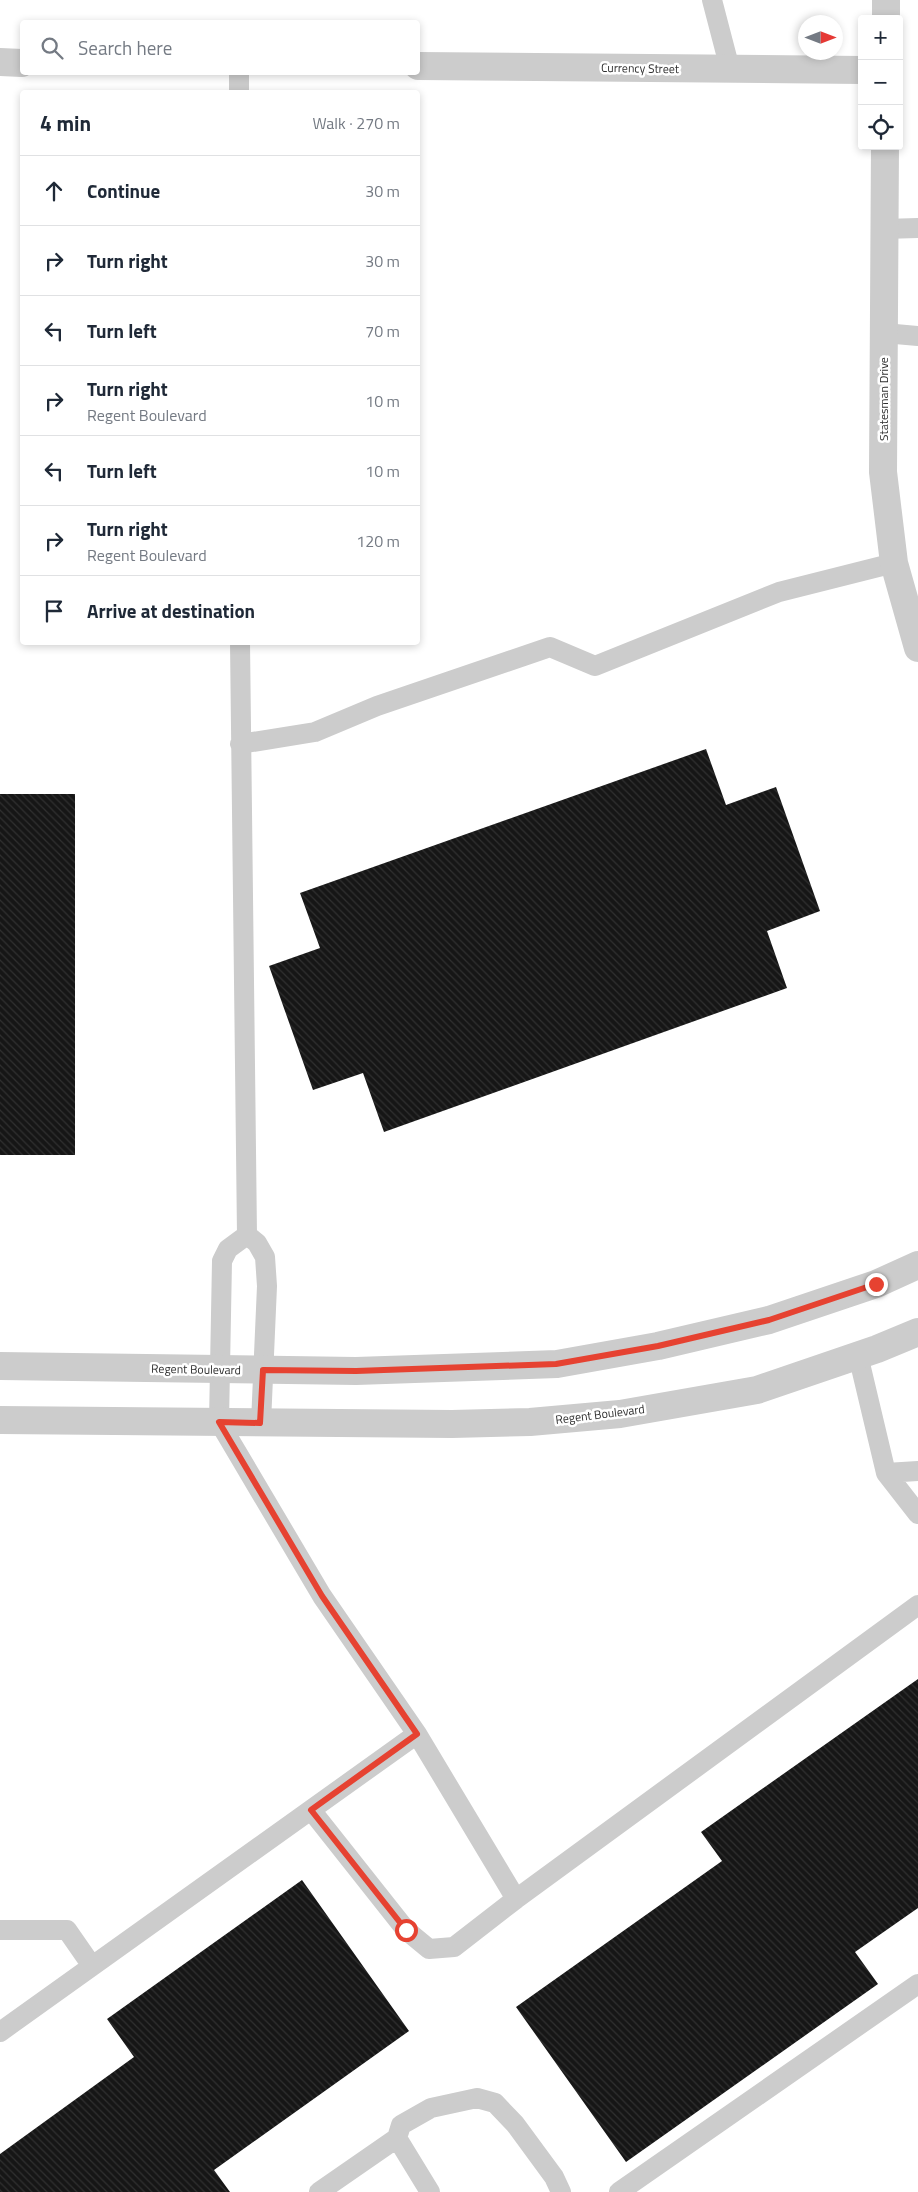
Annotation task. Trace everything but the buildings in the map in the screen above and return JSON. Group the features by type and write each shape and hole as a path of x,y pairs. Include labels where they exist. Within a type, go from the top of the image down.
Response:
{"street":[{"path":"886,0 886,15"},
{"path":"0,62 20,63"},
{"name":"Currency Street","path":"420,66 858,70"},
{"name":"Statesman Drive","path":"885,150 883,472 894,563 918,648"},
{"name":"Regent Boulevard","path":"0,1366 356,1371 556,1364 658,1346 769,1320 876,1284 918,1265"},
{"name":"Regent Boulevard","path":"0,1420 452,1424 530,1422 620,1414 757,1390 918,1332"}],"lane":[{"path":"712,0 730,69"},
{"path":"239,75 239,90"},
{"path":"884,228 918,228"},
{"path":"884,333 918,336"},
{"path":"240,744 315,732 376,706 550,647 595,666 780,592 894,563"},
{"path":"240,645 247,1235"},
{"path":"247,1235 228,1249 222,1261 222,1369 219,1422 322,1596 417,1734 516,1899"},
{"path":"247,1235 257,1243 265,1258 267,1286 260,1423"},
{"path":"858,1355 886,1473 918,1514"},
{"path":"886,1473 918,1471"},
{"path":"311,1810 406,1930 429,1950 454,1947 516,1899 918,1605"},
{"path":"0,2032 417,1734"},
{"path":"0,1930 67,1930 92,1966"},
{"path":"619,2192 918,1984"},
{"path":"319,2192 398,2138 402,2125 431,2108 477,2098 495,2103 515,2124 554,2177 561,2192"},
{"path":"398,2138 430,2192"}],"route":[{"path":"406,1930 311,1810 417,1734 322,1596 219,1422 260,1423 263,1370 356,1371 556,1364 658,1346 769,1320 876,1284"}]}
